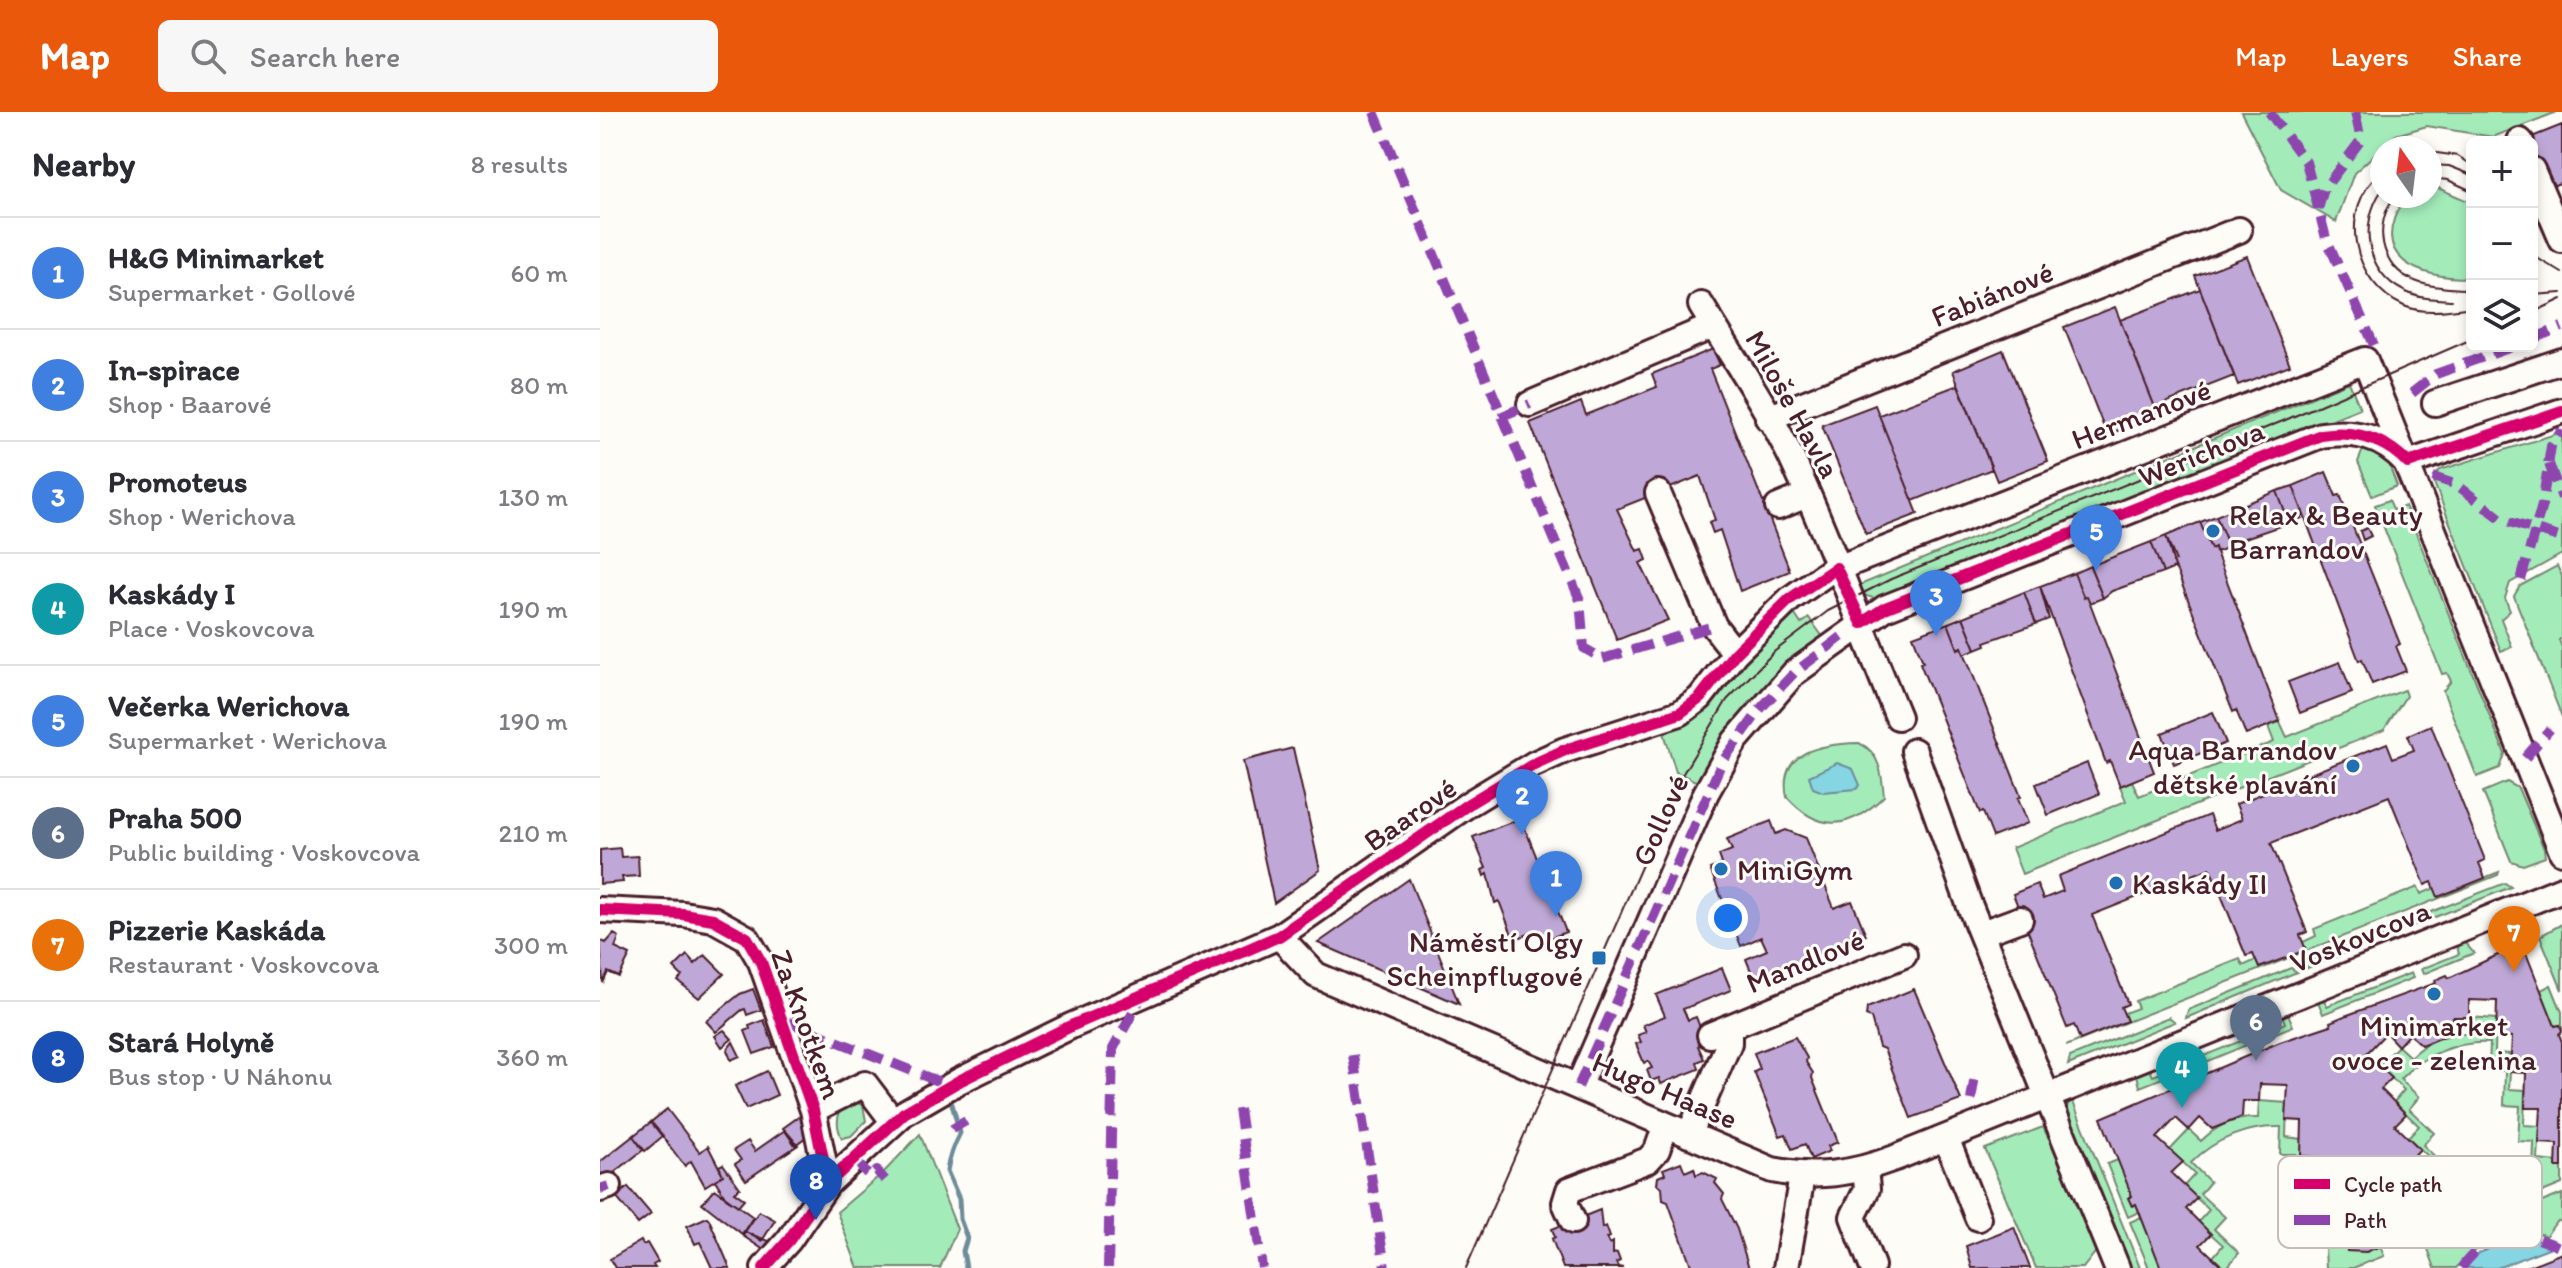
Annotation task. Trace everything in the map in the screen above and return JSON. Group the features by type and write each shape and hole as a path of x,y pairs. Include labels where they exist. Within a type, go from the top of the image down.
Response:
{"street":[{"path":"2538,184 2562,240"},
{"name":"Fabiánové","path":"1768,418 2239,230"},
{"name":"Miloše Havla","path":"1530,404 1707,316 1790,455 1836,568 1853,629"},
{"name":"Hermanové","path":"1836,568 2365,360 2408,463"},
{"path":"2435,403 2562,361"},
{"path":"2562,411 2408,463 2562,852"},
{"name":"Werichova","path":"1853,629 1885,608 2321,435 2348,430 2397,452 2408,463"},
{"path":"1658,493 1714,626 1735,653"},
{"path":"1778,507 1807,495"},
{"name":"Baarové","path":"764,1268 789,1240 828,1183 893,1121 959,1081 1071,1026 1279,936 1379,852 1486,782 1532,757 1680,713 1700,698 1735,653 1790,599 1836,568"},
{"path":"1853,629 1898,717"},
{"name":"Gollové","path":"1578,1087 1722,762 1762,707 1794,673 1853,629"},
{"path":"1914,751 1969,904 2117,1268"},
{"name":"Voskovcova","path":"2047,1096 2562,889"},
{"name":"Za Knotkem","path":"600,910 683,914 713,919 747,938 761,962 813,1110 828,1183"},
{"path":"1982,933 2020,919"},
{"name":"Hugo Haase","path":"1279,936 1316,975 1772,1170 1802,1176 1865,1169 2047,1096"},
{"name":"Mandlové","path":"1573,1221 1565,1203 1569,1190 1648,1160 1678,1130 1729,1043 1720,1031 1904,955"},
{"path":"813,1110 865,1084 893,1121"},
{"path":"1946,1138 1978,1218"},
{"path":"1865,1169 1867,1189 1853,1217 1872,1266"},
{"path":"1786,1268 1802,1176"}],"green space":[{"path":"2241,112 2557,112 2496,136 2427,126 2395,136 2370,136 2370,159 2354,173 2336,222 2281,190"},
{"path":"2442,190 2466,200 2466,278 2434,275 2404,261 2395,251 2391,237 2400,208 2442,208"},
{"path":"2349,382 2360,408 1881,600 1866,596 1860,585"},
{"path":"2562,432 2562,554 2510,583 2505,598 2510,611 2501,619 2512,647 2501,651 2434,483 2439,480 2437,474 2440,470"},
{"path":"2371,447 2386,457 2397,486 2372,496 2358,462 2362,452"},
{"path":"2389,500 2394,511 2405,506 2505,754 2500,768 2477,777 2443,691 2451,681 2447,673 2442,674 2375,505"},
{"path":"2557,566 2562,576 2562,638 2559,640 2562,648 2562,717 2514,596 2520,586"},
{"path":"1792,610 1801,624 1809,618 1823,637 1755,698 1700,783 1676,772 1662,726 1737,664"},
{"path":"2404,690 2406,696 2384,730 2022,874 2012,848 2126,801 2120,786 2132,781 2139,796 2274,742 2268,726 2280,722 2287,737"},
{"path":"1859,743 1876,758 1881,772 1884,796 1872,807 1848,821 1823,822 1799,809 1787,797 1786,781 1789,769 1796,760 1818,748"},
{"path":"2507,782 2518,788 2544,849 2545,857 2523,865 2511,861 2483,792"},
{"path":"2499,872 2498,875 2066,1046 2127,1021 2124,1013 2138,1008 2135,1001 2240,959 2243,966 2256,960 2259,968 2305,950 2303,942 2316,936 2314,929 2418,887 2421,894 2435,888 2438,896"},
{"path":"2505,883 2511,887 2405,929 2408,921"},
{"path":"2562,924 2562,990 2540,936"},
{"path":"2387,930 2395,933 2305,969 2308,961"},
{"path":"2463,941 2474,953 2423,974 2421,969 2459,954 2456,943"},
{"path":"2291,968 2297,972 2186,1018 2188,1010"},
{"path":"2411,973 2413,978 2323,1014 2317,999 2322,996 2327,1006"},
{"path":"2551,985 2562,1012 2562,1031 2560,1025 2555,1026 2541,990"},
{"path":"2287,1011 2293,1026 2203,1063 2201,1057 2285,1023 2281,1013"},
{"path":"2169,1017 2175,1022 2068,1065 2070,1057"},
{"path":"2469,1017 2496,1019 2495,1053 2511,1054 2509,1089 2525,1090 2524,1125 2540,1126 2538,1156 2534,1156 2534,1142 2518,1141 2520,1106 2504,1105 2505,1071 2489,1069 2490,1043 2465,1044 2441,1051 2419,1063 2400,1079 2419,1097 2409,1109 2434,1133 2423,1145 2434,1156 2428,1156 2408,1137 2419,1126 2394,1102 2404,1090 2379,1066 2398,1046 2410,1057 2436,1039 2467,1034"},
{"path":"2191,1061 2193,1066 2140,1087 2137,1075 2148,1066 2153,1076"},
{"path":"2071,1097 2140,1268 2127,1268 2064,1114"},
{"path":"851,1101 863,1105 866,1121 851,1136 842,1138 838,1117 842,1108"},
{"path":"2259,1101 2287,1103 2286,1137 2302,1139 2301,1156 2280,1154 2281,1127 2269,1127 2221,1141 2191,1163 2210,1182 2200,1194 2225,1217 2214,1229 2239,1253 2229,1265 2231,1268 2224,1268 2213,1257 2223,1245 2198,1222 2209,1210 2184,1186 2195,1174 2170,1150 2189,1130 2201,1141 2227,1123 2258,1118"},
{"path":"2043,1127 2048,1137 2052,1136 2097,1250 2083,1268 2036,1268 1985,1149"},
{"path":"920,1134 957,1229 940,1268 858,1268 837,1212 885,1171"},
{"path":"2118,1160 2132,1196 2129,1198 2131,1205 2136,1204 2139,1212 2128,1217 2107,1164"},
{"path":"2542,1160 2557,1162 2557,1167 2562,1167 2562,1184 2542,1192"},
{"path":"2562,1194 2562,1220 2556,1222 2546,1236 2542,1235 2542,1202"},
{"path":"2141,1217 2161,1268 2149,1268 2130,1222"},
{"path":"2325,1248 2366,1252 2381,1248 2384,1256 2353,1268 2326,1268"},
{"path":"2478,1248 2456,1268 2435,1268 2428,1249"}],"water":[{"path":"1837,763 1853,769 1860,785 1857,789 1823,792 1813,788 1809,776"},
{"path":"2542,1242 2551,1247 2497,1268 2463,1268 2478,1253 2490,1248 2542,1248"}],"building":[{"path":"2562,125 2562,186 2560,183 2549,187 2538,164 2538,136 2534,136"},
{"path":"2247,256 2290,365 2238,385 2195,276"},
{"path":"2200,289 2234,376 2155,407 2120,320"},
{"path":"2115,307 2158,415 2107,435 2064,327"},
{"path":"1713,349 1720,365 1710,369 1763,502 1773,498 1780,516 1770,520 1790,571 1740,591 1720,530 1713,533 1709,522 1715,520 1700,476 1617,509 1637,551 1643,549 1647,560 1640,563 1668,620 1617,640 1530,423 1581,402 1586,415 1657,387 1652,374"},
{"path":"2003,350 2048,461 1997,481 1953,371"},
{"path":"1958,385 1992,469 1913,501 1879,415"},
{"path":"1875,405 1918,514 1866,534 1822,425"},
{"path":"2326,472 2336,496 2340,495 2400,644 2396,646 2406,671 2372,684 2362,659 2359,661 2293,486"},
{"path":"2293,486 2303,512 2302,518 2289,523 2277,491"},
{"path":"2277,491 2289,523 2239,540 2229,547 2216,516"},
{"path":"2216,516 2229,547 2216,552 2215,547 2211,549 2200,522"},
{"path":"2200,522 2211,549 2215,547 2280,721 2246,735 2236,710 2233,712 2173,562 2176,561 2166,536"},
{"path":"2367,528 2371,536 2363,540 2360,531"},
{"path":"2166,536 2175,568 2163,573 2151,542"},
{"path":"2151,542 2163,573 2112,591 2103,598 2090,566"},
{"path":"2090,566 2103,598 2090,603 2087,596 2084,598 2074,573"},
{"path":"2074,573 2084,598 2087,596 2090,603 2154,772 2120,786 2110,761 2106,763 2040,586"},
{"path":"2040,586 2049,619 2036,624 2024,592"},
{"path":"2024,592 2036,624 1985,642 1986,645 1976,649 1963,617"},
{"path":"1963,617 1976,649 1964,654 1962,647 1958,649 1948,623"},
{"path":"1948,623 1958,649 1962,647 2021,797 2018,798 2028,823 1993,837 1983,812 1980,813 1920,663 1923,662 1913,636"},
{"path":"2340,662 2352,693 2300,713 2288,682"},
{"path":"2213,712 2226,743 2174,764 2162,733"},
{"name":"Kaskády II","path":"2431,725 2485,860 2479,863 2485,878 2438,897 2432,882 2425,885 2389,796 2271,843 2307,932 2300,935 2306,950 2259,968 2253,954 2246,956 2210,868 2092,915 2128,1004 2121,1007 2127,1021 2080,1040 2074,1025 2067,1028 2013,894 2037,884 2043,899 2063,891 2058,876 2209,815 2215,830 2242,819 2236,804 2387,743 2393,758 2414,750 2408,735"},
{"path":"1293,748 1320,870 1274,903 1243,761"},
{"path":"2087,763 2099,794 2048,815 2036,784"},
{"path":"1521,818 1566,932 1543,941 1538,930 1514,940 1499,901 1495,903 1488,874 1484,876 1482,870 1486,868 1473,837"},
{"path":"1771,821 1776,834 1786,830 1806,838 1834,908 1852,901 1866,935 1812,957 1815,964 1804,969 1801,962 1755,981 1746,959 1767,950 1761,937 1741,946 1710,869 1722,864 1719,855 1732,850 1727,839"},
{"path":"620,848 621,857 638,856 639,876 622,877 623,882 600,884 600,850"},
{"path":"1409,879 1459,1004 1318,943"},
{"path":"614,934 619,937 615,948 630,955 619,977 608,972 603,983 600,940 606,943"},
{"path":"2524,948 2555,1026 2560,1025 2562,1031 2559,1034 2562,1042 2562,1167 2556,1167 2557,1144 2539,1143 2541,1108 2525,1108 2526,1073 2510,1072 2512,1037 2496,1036 2497,1001 2469,1000 2469,1017 2452,1017 2452,1033 2421,1045 2409,1034 2398,1046 2386,1033 2366,1054 2392,1078 2381,1089 2406,1114 2395,1125 2420,1149 2414,1156 2301,1156 2302,1121 2286,1120 2288,1085 2260,1084 2259,1101 2243,1101 2242,1117 2212,1129 2200,1118 2189,1130 2176,1118 2157,1138 2183,1162 2171,1173 2197,1198 2186,1209 2211,1234 2200,1245 2224,1268 2161,1268 2136,1204 2132,1206 2128,1198 2132,1196 2101,1118 2280,1042 2331,1025 2330,1022 2342,1017 2436,983 2435,980 2447,975 2449,978 2502,953 2503,956"},
{"path":"687,955 695,964 705,955 724,974 699,998 678,981 682,976 674,968"},
{"path":"1722,968 1731,990 1683,1009 1688,1020 1696,1017 1701,1030 1697,1032 1703,1044 1698,1046 1704,1059 1697,1062 1699,1069 1661,1084 1659,1078 1651,1081 1647,1070 1652,1068 1648,1061 1644,1063 1636,1044 1641,1042 1638,1035 1646,1032 1643,1025 1665,1016 1656,995"},
{"path":"753,989 761,1010 747,1015 745,1009 742,1010 716,1032 706,1021 740,994"},
{"path":"1914,989 1961,1100 1911,1118 1884,1049 1879,1047 1871,1018 1866,1016 1867,1008"},
{"path":"764,1020 774,1047 754,1054 745,1031"},
{"path":"724,1030 732,1039 722,1047 715,1036"},
{"path":"1795,1037 1807,1058 1838,1142 1828,1146 1830,1151 1811,1159 1805,1144 1792,1149 1786,1134 1780,1136 1754,1072 1760,1069 1754,1053"},
{"path":"733,1042 740,1056 731,1060 727,1050"},
{"path":"767,1071 777,1095 746,1109 735,1086"},
{"path":"667,1109 700,1152 708,1146 723,1175 705,1186 691,1161 685,1166 651,1122"},
{"path":"804,1113 810,1134 795,1145 783,1128"},
{"path":"651,1122 663,1136 645,1151 633,1136"},
{"path":"785,1130 798,1145 746,1180 735,1164 741,1160 734,1150 748,1141 755,1151"},
{"path":"633,1136 643,1150 605,1180 600,1174 600,1162"},
{"path":"1681,1162 1685,1172 1694,1168 1696,1175 1703,1172 1717,1179 1715,1183 1724,1194 1722,1199 1737,1229 1749,1268 1692,1268 1668,1202 1663,1200 1662,1187 1657,1184 1658,1177 1665,1174 1663,1169"},
{"path":"723,1164 740,1188 734,1192 744,1199 738,1206 726,1198 715,1180 723,1175 719,1166"},
{"path":"628,1187 651,1214 638,1224 616,1197"},
{"path":"715,1189 753,1217 742,1234 702,1203"},
{"path":"1600,1210 1602,1228 1606,1226 1610,1237 1606,1238 1609,1244 1613,1242 1613,1254 1617,1253 1620,1261 1616,1263 1623,1268 1563,1268 1552,1239 1555,1237 1552,1229"},
{"path":"759,1211 775,1220 762,1241 745,1232"},
{"path":"707,1217 730,1268 712,1268 700,1242 695,1244 687,1226"},
{"path":"2014,1227 2030,1268 1972,1268 1966,1246"},
{"path":"745,1232 769,1241 764,1250 743,1236"},
{"path":"641,1241 643,1245 647,1243 658,1262 653,1265 655,1268 615,1268 610,1259"},
{"path":"2347,1248 2376,1248 2366,1252 2347,1251"},
{"path":"2562,1253 2562,1268 2524,1268"}],"waterway":[{"path":"952,1104 960,1133 947,1171 959,1199 960,1219 967,1238 963,1251 966,1268"}],"tram line":[{"path":"2442,154 2458,156 2466,161"},
{"path":"2442,166 2466,173"},
{"path":"2442,179 2466,188"},
{"path":"2370,185 2359,205 2355,224 2356,244 2372,281 2386,295 2412,309 2438,311 2466,308"},
{"path":"2373,208 2370,217 2370,246 2381,272 2391,283 2410,294 2452,300"},
{"path":"2388,208 2382,232 2383,244 2394,266 2415,281 2466,289"},
{"path":"2538,259 2562,273"},
{"path":"2538,295 2562,293"},
{"path":"2538,310 2562,299"},
{"path":"1466,1268 1679,780 1727,700 1775,651 1828,611 1891,579 2283,421 2466,342"}],"marked path":[{"path":"1374,112 1580,600 1584,648 1602,659 1714,626"},
{"path":"2269,112 2306,162 2326,238 2374,345"},
{"path":"2318,209 2324,189 2361,140 2355,112"},
{"path":"2538,337 2562,327"},
{"path":"2412,393 2436,374 2497,352"},
{"path":"1500,417 1530,404"},
{"path":"2521,580 2542,505 2551,446 2562,430"},
{"path":"2549,464 2562,498"},
{"path":"2433,477 2457,485 2503,520 2562,538"},
{"path":"1578,1087 1722,762 1762,707 1794,673 1844,635"},
{"path":"2525,758 2550,729"},
{"path":"1108,1268 1113,1049 1142,996"},
{"path":"781,1019 950,1086"},
{"path":"1353,1055 1385,1268"},
{"path":"1971,1100 1975,1076"},
{"path":"1239,1109 1262,1268"},
{"path":"952,1129 966,1121"},
{"path":"854,1159 870,1177 877,1171 885,1180"},
{"path":"600,1189 609,1186"},
{"path":"2542,1240 2559,1247"},
{"path":"2461,1268 2481,1248"}],"cycle path":[{"path":"764,1268 789,1240 828,1183 904,1113 959,1081 1071,1026 1279,936 1470,803 1534,764 1565,750 1680,713 1700,698 1735,653 1790,599 1836,568 1862,623 1885,608 2321,435 2345,434 2368,438 2389,447 2408,463 2562,411"},
{"path":"600,910 683,914 713,919 747,938 761,962 813,1110 828,1183"}],"place":[{"name":"Relax & Beauty Barrandov","path":"2213,531"},
{"name":"Večerka Werichova","path":"2096,571"},
{"name":"Promoteus","path":"1936,636"},
{"name":"Aqua Barrandov dětské plavání","path":"2353,766"},
{"name":"In-spirace","path":"1522,835"},
{"name":"MiniGym","path":"1721,869"},
{"name":"Kaskády II","path":"2116,883"},
{"name":"H&G Minimarket","path":"1556,917"},
{"name":"Náměstí Olgy Scheinpflugové","path":"1599,958"},
{"name":"Pizzerie Kaskáda","path":"2514,972"},
{"name":"Minimarket ovoce - zelenina","path":"2434,994"},
{"name":"Praha 500","path":"2256,1061"},
{"name":"Kaskády I","path":"2182,1108"},
{"name":"Stará Holyně","path":"816,1220"}]}
